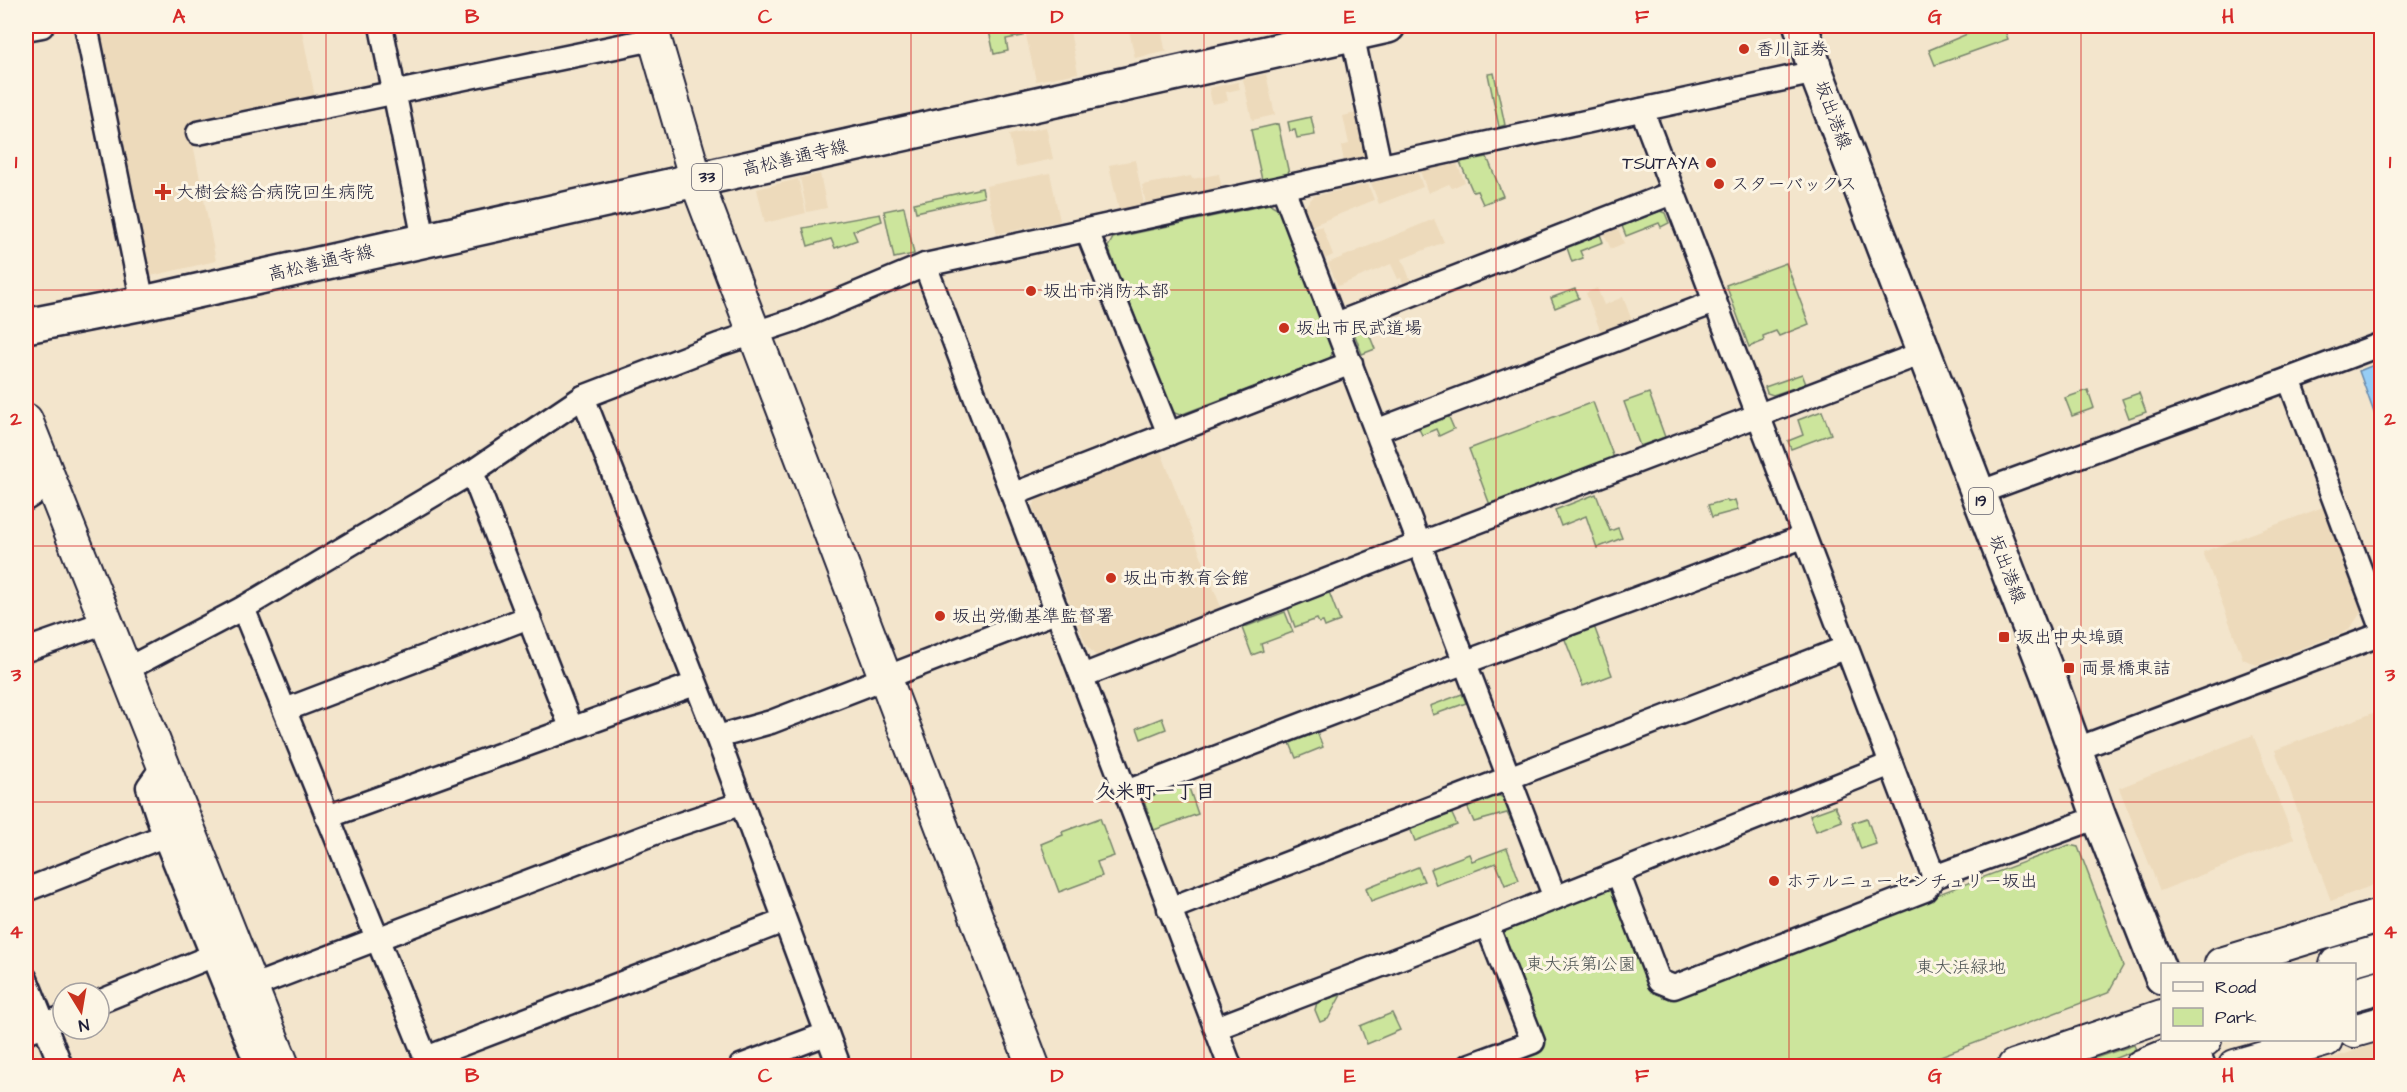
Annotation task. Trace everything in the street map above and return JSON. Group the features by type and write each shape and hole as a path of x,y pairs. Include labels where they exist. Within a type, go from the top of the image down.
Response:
{"main road":[{"name":"高松善通寺線","path":"26,326 143,303 1388,26"},
{"name":"坂出港線","path":"1801,26 1816,72 1925,352 2099,817 2161,972"}],"street":[{"path":"26,29 42,26"},
{"path":"86,26 143,303"},
{"path":"381,26 424,240"},
{"path":"198,133 394,93 652,32 696,180 1033,1066"},
{"path":"1352,33 1380,166"},
{"path":"125,670 243,608 472,472 583,397 718,345 794,320 925,265 1816,72"},
{"path":"1642,110 1934,877"},
{"path":"1283,188 1377,430 1463,663 1555,898"},
{"path":"1336,324 1672,193"},
{"path":"1087,231 1169,434"},
{"path":"925,265 1230,1066"},
{"path":"1377,430 1716,302"},
{"path":"1978,493 2382,344"},
{"path":"1082,676 1419,544 1925,352"},
{"path":"1014,494 1351,363"},
{"path":"2289,379 2382,628"},
{"path":"583,397 717,737 839,1066"},
{"path":"26,420 38,491 106,622 283,1066"},
{"path":"472,472 571,728"},
{"path":"1126,792 1463,663 1803,537"},
{"path":"243,608 427,1062 784,921"},
{"path":"717,737 771,722 1058,611"},
{"path":"285,710 529,617"},
{"path":"26,650 106,622"},
{"path":"2074,750 2382,634"},
{"path":"1169,909 1845,648"},
{"path":"327,817 695,684"},
{"path":"1216,1028 1487,925 1891,764"},
{"path":"163,766 148,787 164,836 257,1066"},
{"path":"251,987 668,828 740,804"},
{"path":"1618,873 1659,981 1674,987 1925,890 1934,877 2099,817"},
{"path":"26,890 164,836"},
{"path":"2223,963 2382,915"},
{"path":"1468,1066 1533,1042 1487,925"},
{"path":"2340,963 2382,951"},
{"path":"111,997 212,956"},
{"path":"26,979 61,1066"},
{"path":"2356,994 2382,987"},
{"path":"2014,1066 2161,1017"},
{"path":"2356,1031 2382,1023"},
{"path":"741,1066 826,1034"},
{"path":"2235,1066 2322,1041"},
{"path":"2141,1066 2195,1048 2216,1066"}],"shaded area":[{"name":"大樹会総合病院回生病院","path":"91,26 301,26 315,97 189,123 216,261 142,278"},
{"path":"1024,26 1069,26 1078,73 1036,81"},
{"path":"1128,26 1161,28 1165,49 1169,51 1135,58"},
{"path":"1266,74 1275,115 1252,120 1243,79"},
{"path":"1238,82 1240,89 1226,92 1228,101 1212,104 1209,88"},
{"path":"1356,113 1365,156 1344,161 1341,146 1349,144 1343,116"},
{"path":"1046,127 1053,159 1016,167 1009,135"},
{"path":"1135,160 1144,205 1119,210 1109,165"},
{"path":"1457,164 1465,182 1452,188 1449,184 1428,193 1420,171"},
{"path":"1417,171 1423,187 1379,204 1371,183"},
{"path":"1050,173 1060,221 997,234 986,186"},
{"path":"820,174 827,208 807,212 800,178"},
{"path":"1219,174 1222,189 1146,204 1142,185 1191,176 1192,179"},
{"path":"798,179 806,213 765,223 757,189"},
{"path":"1368,184 1374,200 1311,226 1303,208 1314,196"},
{"path":"1434,219 1444,242 1402,259 1412,284 1405,287 1401,278 1398,279 1391,264 1338,286 1328,263"},
{"path":"1322,226 1333,255 1325,259 1313,229"},
{"path":"1617,226 1624,243 1611,249 1603,232"},
{"path":"1597,288 1604,305 1623,297 1633,323 1602,335 1586,293"},
{"path":"1161,452 1222,610 1097,657 1086,645 1033,509 1036,499"},
{"path":"2326,506 2364,608 2349,630 2257,665 2243,659 2203,552"},
{"path":"2381,710 2381,882 2331,901 2275,750"},
{"path":"2253,735 2294,839 2160,891 2119,788"},
{"path":"2381,1042 2381,1066 2305,1066 2345,1054"}],"green space":[{"path":"988,26 1020,26 1023,36 1006,39 1008,51 994,54"},
{"path":"1986,26 2003,26 2008,39 1935,65 1929,50"},
{"path":"1494,73 1505,125 1499,127 1488,74"},
{"path":"1311,117 1315,135 1297,138 1295,130 1290,131 1288,122"},
{"path":"1278,124 1289,174 1262,180 1251,130"},
{"path":"1487,157 1503,196 1483,204 1477,191 1473,192 1460,162"},
{"path":"982,188 984,197 916,212 914,203"},
{"path":"1270,204 1279,209 1333,350 1330,358 1180,415 1172,412 1108,247 1113,238"},
{"path":"904,207 914,254 894,258 884,211"},
{"path":"1660,211 1665,213 1669,223 1661,227 1659,223 1626,236 1622,226"},
{"path":"880,214 882,221 853,231 857,240 835,248 831,239 808,246 803,228"},
{"path":"1599,232 1603,242 1580,251 1583,258 1572,262 1566,245"},
{"path":"1786,263 1809,324 1779,336 1776,331 1763,336 1764,341 1749,347 1726,285"},
{"path":"1575,289 1579,298 1555,308 1551,298"},
{"path":"1365,324 1375,349 1362,354 1354,333 1355,328"},
{"path":"1802,374 1806,384 1773,395 1767,393 1765,387"},
{"path":"2088,390 2094,408 2072,416 2065,398"},
{"path":"1649,393 1665,437 1640,446 1624,402"},
{"path":"2139,393 2146,412 2129,418 2122,399"},
{"path":"1593,402 1614,458 1490,505 1469,449"},
{"path":"1822,411 1831,434 1791,449 1788,441 1803,435 1798,420"},
{"path":"1448,415 1454,429 1439,436 1436,429 1422,435 1418,427"},
{"path":"1596,494 1610,531 1618,528 1622,538 1597,548 1586,516 1561,526 1555,510"},
{"path":"1727,500 1728,502 1735,500 1738,510 1712,517 1708,505"},
{"path":"1329,592 1340,621 1325,627 1323,622 1319,623 1317,619 1295,627 1288,608"},
{"path":"1285,612 1293,632 1261,644 1263,651 1252,655 1242,628"},
{"path":"1594,626 1612,675 1583,686 1564,637"},
{"path":"1462,694 1466,703 1433,715 1430,706"},
{"path":"1162,718 1166,729 1141,739 1137,728"},
{"path":"1317,732 1323,747 1296,758 1290,743"},
{"path":"1187,782 1198,814 1154,830 1143,798"},
{"path":"1497,795 1504,798 1515,829 1507,813 1474,822 1467,806"},
{"path":"1835,806 1842,821 1816,831 1810,815"},
{"path":"1451,812 1457,825 1415,841 1410,828"},
{"path":"1100,818 1114,856 1097,862 1102,876 1059,892 1041,844 1063,835 1062,832"},
{"path":"1867,818 1876,844 1861,849 1852,823"},
{"name":"東大浜緑地","path":"2069,845 2078,847 2123,966 2108,993 1914,1066 1482,1066 1542,1043 1503,934 1506,928 1609,887 1618,891 1663,998"},
{"path":"1507,848 1519,880 1505,885 1496,863 1436,885 1430,869 1469,854 1472,861"},
{"path":"1418,867 1424,881 1371,901 1366,888"},
{"path":"1341,995 1328,1019 1320,1022 1315,1010 1317,1002"},
{"path":"1392,1013 1400,1030 1367,1044 1360,1026"},
{"path":"2134,1045 2136,1050 2096,1066 2071,1066"}],"water":[{"path":"2381,362 2381,432 2359,371"}],"place":[{"name":"香川証券","path":"1744,49"},
{"name":"TSUTAYA","path":"1711,163"},
{"name":"スターバックス","path":"1719,184"},
{"name":"大樹会総合病院回生病院","path":"163,192"},
{"name":"坂出市消防本部","path":"1031,291"},
{"name":"坂出市民武道場","path":"1284,328"},
{"name":"坂出市教育会館","path":"1111,578"},
{"name":"坂出労働基準監督署","path":"940,616"},
{"name":"坂出中央埠頭","path":"2004,637"},
{"name":"両景橋東詰","path":"2069,668"},
{"name":"ホテルニューセンチュリー坂出","path":"1774,881"}],"district":[{"name":"久米町一丁目","path":"1155,792"}],"park label":[{"name":"東大浜第1公園","path":"1581,964"}]}
